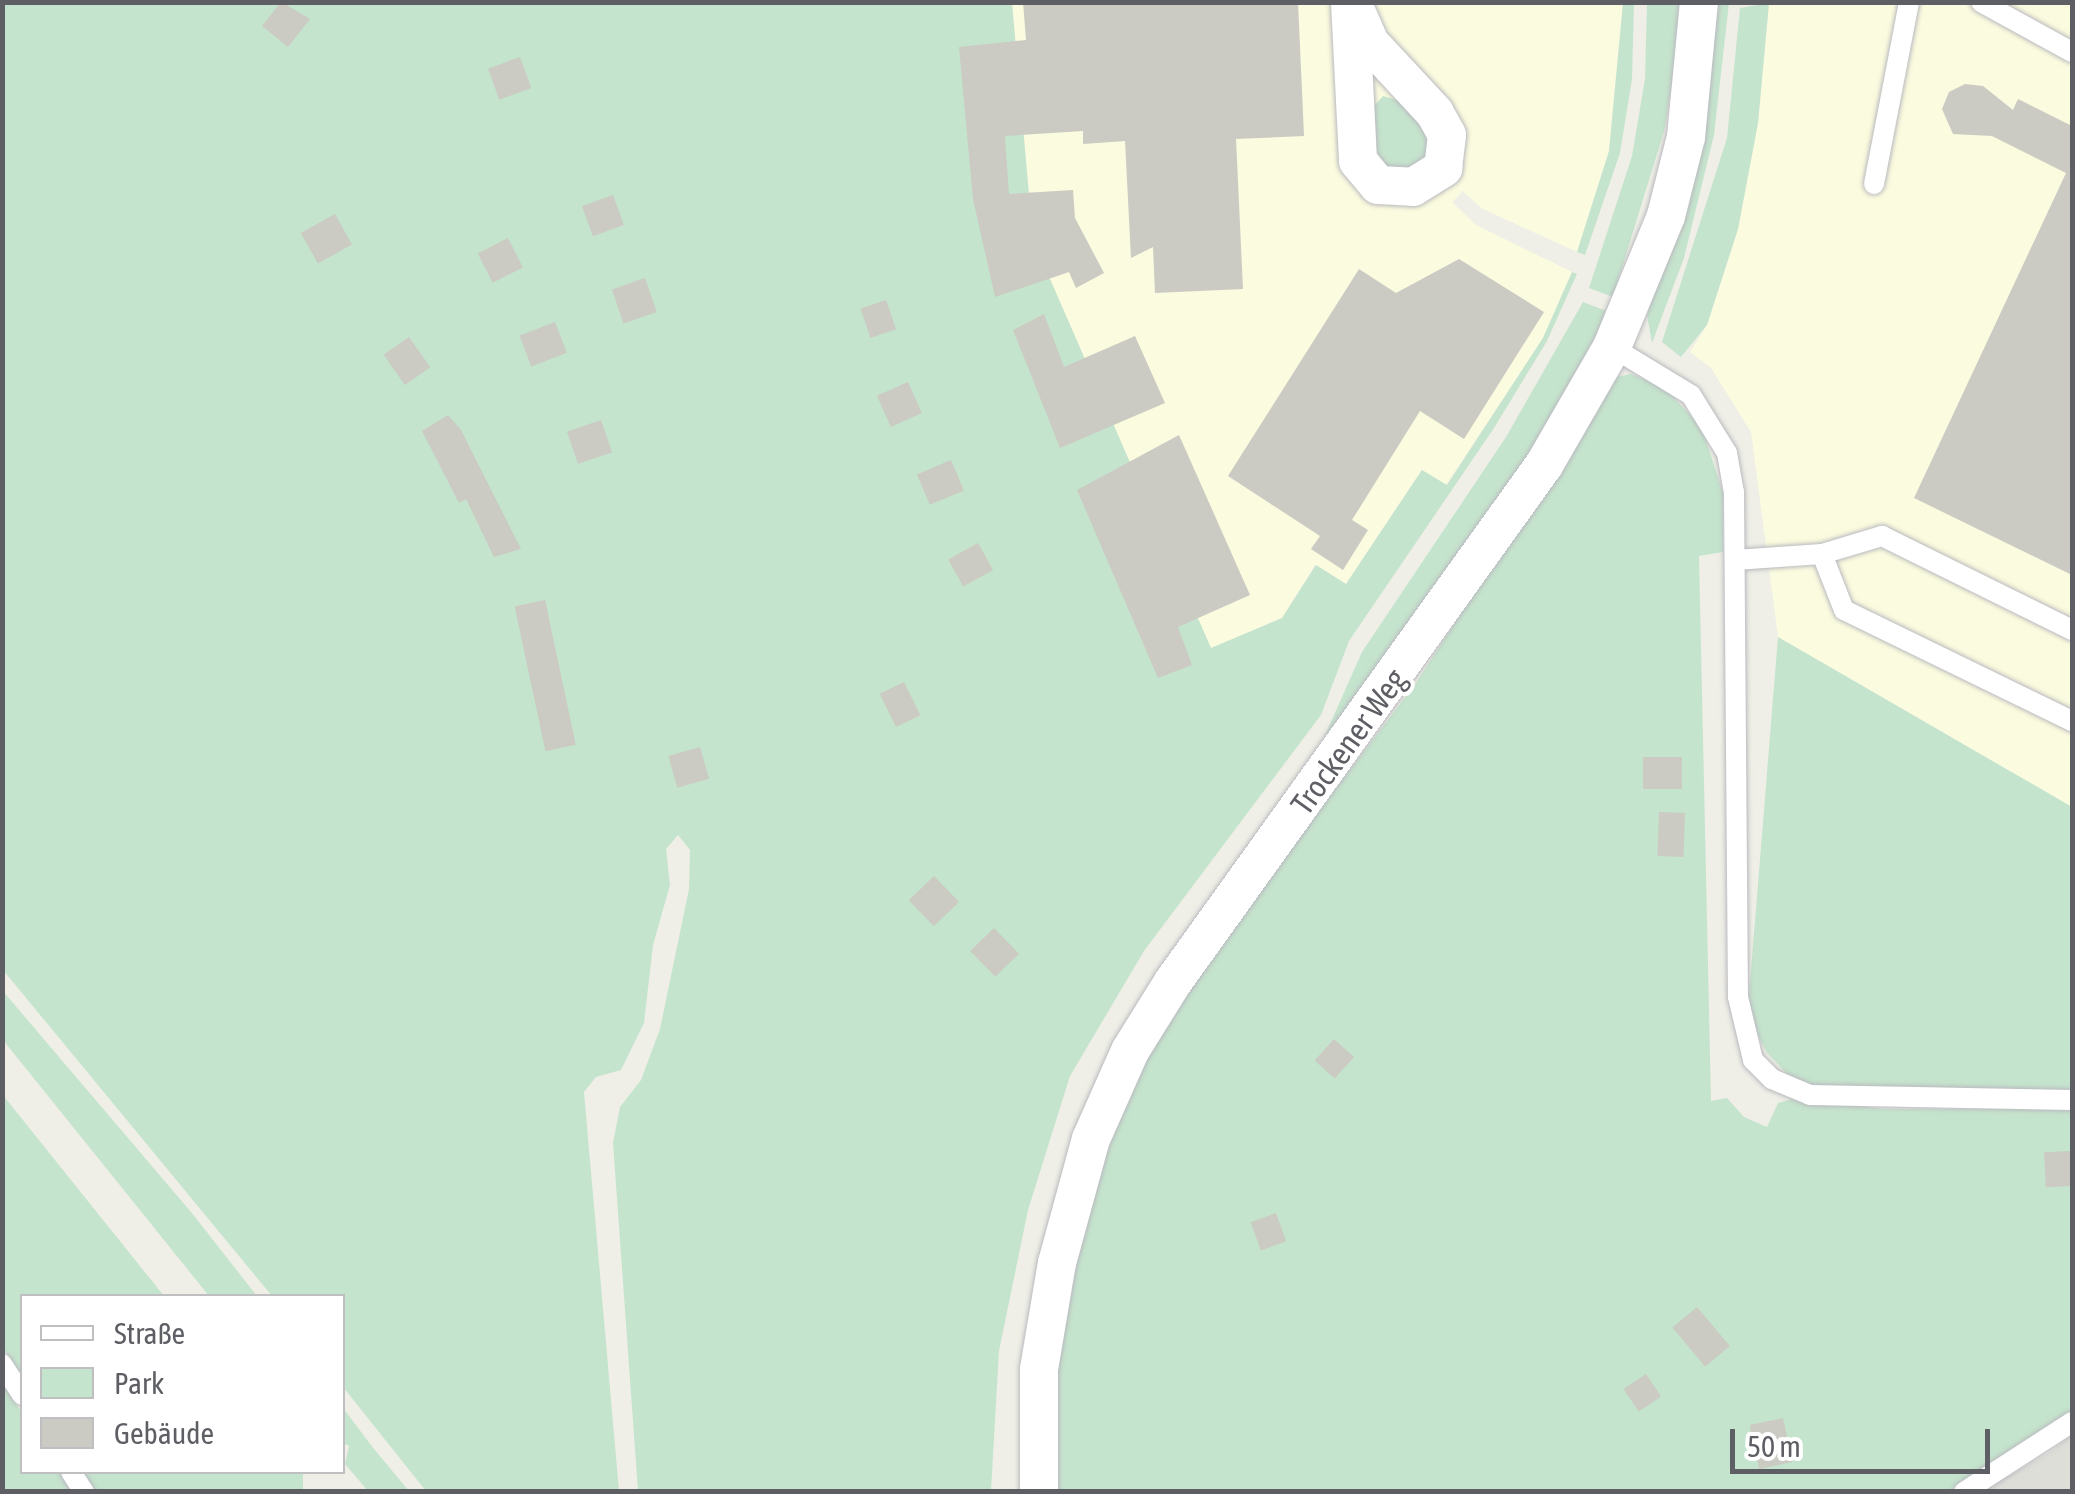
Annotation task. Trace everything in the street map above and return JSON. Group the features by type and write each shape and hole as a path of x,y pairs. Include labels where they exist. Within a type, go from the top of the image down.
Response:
{"street":[{"name":"Trockener Weg","path":"1038,1492 1038,1370 1057,1262 1092,1139 1130,1052 1173,982 1513,510 1612,347 1646,274 1686,137 1699,2"}],"lane":[{"path":"1874,184 1909,2"},
{"path":"1982,2 2072,52"},
{"path":"1612,347 1671,378 1713,423 1734,492 1738,997 1754,1060 1772,1079 1810,1096 2072,1100"},
{"path":"1735,560 1822,554 1882,536 2072,630"},
{"path":"1822,554 1844,610 2072,721"},
{"path":"2,1364 20,1392"},
{"path":"1964,1492 2072,1422"}],"shaded area":[{"path":"1012,3 1623,3 1609,151 1577,252 1481,208 1463,191 1452,202 1476,225 1572,272 1543,338 1446,485 1421,471 1346,584 1315,565 1282,618 1211,649 1033,240"},
{"path":"1769,3 2072,3 2072,807 1778,637 1751,432 1711,368 1690,352 1707,325 1738,229 1758,123"},
{"path":"2072,1435 2072,1491 1983,1491 2050,1452"}],"green space":[{"path":"3,3 1012,3 1033,240 1211,648 1282,618 1316,565 1346,584 1422,470 1447,485 1543,338 1572,272 1577,274 1547,341 1494,428 1349,641 1321,715 1144,951 1070,1076 1028,1210 999,1351 991,1491 638,1491 613,1143 620,1107 641,1080 660,1029 689,889 690,850 678,835 666,849 670,885 653,945 644,1023 621,1070 596,1077 584,1092 619,1491 426,1491 345,1390 345,1294 270,1294 3,970"},
{"path":"1623,3 1634,3 1632,79 1620,153 1585,255 1577,252 1609,151"},
{"path":"1647,3 1679,3 1677,46 1665,128 1613,297 1589,288 1632,156 1645,79"},
{"path":"1715,3 1729,3 1714,135 1684,258 1652,343 1647,315 1701,138"},
{"path":"1769,3 1758,123 1738,229 1707,325 1681,357 1662,342 1727,138 1740,8"},
{"path":"1383,96 1400,101 1431,139 1428,158 1402,172 1384,166 1376,150 1374,106"},
{"path":"1583,302 1609,312 1530,457 1318,751 1362,652 1506,437"},
{"path":"1631,374 1666,389 1702,428 1723,493 1723,552 1699,556 1711,1101 1727,1098 1744,1117 1767,1127 1778,1103 1793,1099 1884,1109 2072,1109 2072,1413 1950,1491 1056,1492 1056,1370 1076,1266 1108,1146 1145,1057 1184,989 1416,683 1615,377"},
{"path":"1778,637 2072,807 2072,1092 1815,1086 1791,1078 1767,1053 1752,1024 1749,995"},
{"path":"2,990 191,1212 255,1294 207,1294 3,1040"},
{"path":"2,1094 162,1294 20,1294 20,1376 3,1347"},
{"path":"2,1382 20,1410 20,1474 61,1474 72,1491 3,1491"},
{"path":"345,1411 409,1491 368,1491 345,1464 349,1446 345,1444"},
{"path":"81,1474 303,1474 303,1492 81,1492"}],"building":[{"path":"281,2 310,19 288,47 262,26"},
{"path":"1023,2 1298,2 1304,136 1236,139 1243,289 1155,293 1153,247 1131,258 1125,141 1083,144 1083,131 1005,136 1009,194 1073,190 1075,218 1104,273 1076,288 1069,272 995,297 973,199 959,47 1026,40"},
{"path":"520,57 531,88 499,100 488,69"},
{"path":"1965,84 1983,86 2013,110 2018,99 2072,126 2072,575 1914,498 2066,173 1992,136 1953,134 1942,109 1949,92"},
{"path":"613,195 624,225 593,236 582,206"},
{"path":"335,214 352,245 318,264 301,233"},
{"path":"508,238 523,267 493,283 478,253"},
{"path":"1459,259 1544,312 1464,439 1420,411 1352,520 1368,530 1343,570 1311,549 1320,536 1228,476 1359,269 1396,293"},
{"path":"645,278 657,312 624,323 612,289"},
{"path":"886,300 896,329 871,338 860,309"},
{"path":"1044,314 1064,367 1135,336 1165,403 1060,448 1013,330"},
{"path":"555,322 567,353 531,366 520,336"},
{"path":"409,337 430,367 405,385 384,355"},
{"path":"908,382 922,413 891,427 877,396"},
{"path":"448,415 461,430 521,549 494,557 466,499 459,503 422,431"},
{"path":"601,420 612,452 578,464 567,432"},
{"path":"1179,435 1250,595 1178,627 1192,665 1158,678 1077,490"},
{"path":"951,460 964,490 930,505 917,474"},
{"path":"978,543 993,570 963,587 948,559"},
{"path":"545,600 576,745 545,751 515,606"},
{"path":"904,682 920,715 896,727 880,694"},
{"path":"700,747 709,779 677,788 668,756"},
{"path":"1643,757 1682,757 1682,789 1643,789"},
{"path":"1659,812 1685,813 1683,857 1657,856"},
{"path":"934,876 959,902 934,926 909,900"},
{"path":"994,928 1019,954 995,977 970,951"},
{"path":"1334,1039 1354,1057 1335,1079 1315,1061"},
{"path":"2070,1151 2072,1186 2046,1187 2044,1152"},
{"path":"1276,1213 1286,1241 1261,1250 1251,1222"},
{"path":"1697,1307 1730,1346 1705,1367 1672,1328"},
{"path":"1646,1374 1661,1396 1639,1411 1624,1389"},
{"path":"1783,1418 1792,1462 1759,1469 1750,1425"}]}
